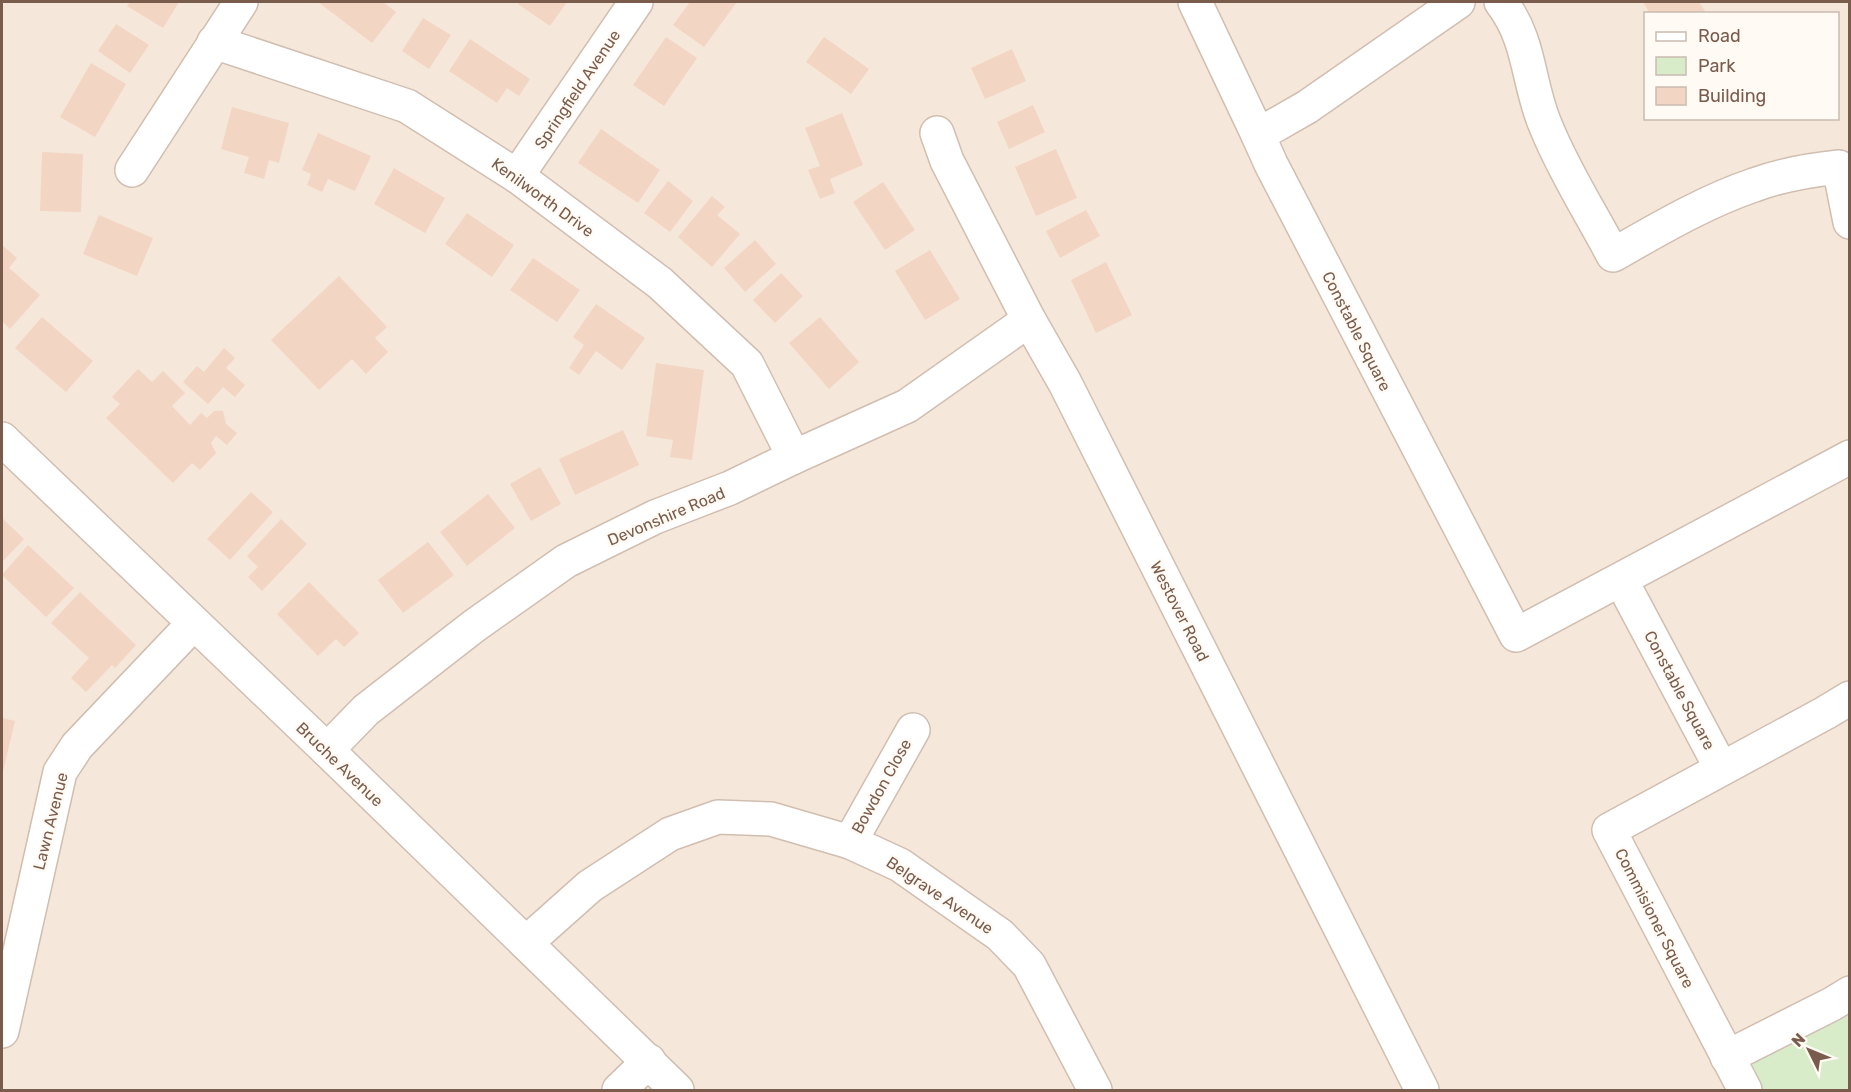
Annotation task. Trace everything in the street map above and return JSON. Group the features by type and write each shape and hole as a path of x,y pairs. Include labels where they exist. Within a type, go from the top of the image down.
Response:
{"street":[{"path":"132,170 241,2"},
{"name":"Springfield Avenue","path":"517,176 636,2"},
{"path":"1195,2 1258,135 1307,107 1458,2"},
{"path":"1501,2 1518,27 1526,48 1546,128 1613,255 1731,193 1783,176 1816,170 1839,167 1850,222"},
{"name":"Kenilworth Drive","path":"214,42 407,106 517,176 660,283 747,364 794,457"},
{"name":"Westover Road","path":"937,133 947,161 1070,394 1422,1090"},
{"name":"Constable Square","path":"1258,135 1516,635 1850,457"},
{"name":"Devonshire Road","path":"327,750 366,710 474,626 566,561 655,517 730,488 907,406 1029,320"},
{"name":"Bruche Avenue","path":"2,439 677,1090"},
{"name":"Constable Square","path":"1621,580 1721,768"},
{"name":"Lawn Avenue","path":"2,1031 60,772 77,746 194,623"},
{"name":"Commisioner Square","path":"1745,1090 1609,830 1825,714 1850,698"},
{"name":"Bowdon Close","path":"850,842 913,730"},
{"name":"Belgrave Avenue","path":"526,943 590,886 670,834 718,817 771,819 850,842 900,865 1000,935 1029,965 1095,1090"},
{"path":"1726,1057 1850,993"},
{"path":"619,1090 649,1061"}],"shaded area":[{"path":"2,2 1849,2 1849,1090 2,1090"}],"green space":[{"path":"1849,1005 1849,1090 1763,1090 1748,1061"}],"building":[{"path":"130,2 179,2 163,28 127,6"},
{"path":"318,2 383,2 396,12 372,43"},
{"path":"520,2 567,2 550,26 518,4"},
{"path":"690,2 737,2 704,47 673,25"},
{"path":"1643,2 1699,2 1706,12 1649,12"},
{"path":"423,18 451,35 429,69 402,51"},
{"path":"116,24 149,45 130,73 98,51"},
{"path":"666,37 697,58 664,106 633,85"},
{"path":"824,37 869,69 851,94 806,62"},
{"path":"470,39 530,79 519,96 507,88 497,103 449,71"},
{"path":"1012,49 1026,81 985,99 971,68"},
{"path":"91,63 126,84 95,137 60,117"},
{"path":"1033,105 1045,132 1009,149 997,122"},
{"path":"232,107 289,123 279,163 269,160 264,179 244,173 249,157 221,149"},
{"path":"842,113 863,165 830,179 835,193 820,199 808,170 820,166 805,128"},
{"path":"601,129 660,170 638,203 578,163"},
{"path":"318,133 371,156 355,191 328,179 322,192 307,185 311,174 302,170"},
{"path":"1056,149 1077,198 1036,216 1015,167"},
{"path":"42,152 83,154 81,212 40,211"},
{"path":"394,168 445,198 425,233 374,204"},
{"path":"668,181 693,201 670,232 644,213"},
{"path":"883,182 915,230 885,250 853,202"},
{"path":"712,196 725,207 717,215 740,234 712,267 678,237"},
{"path":"1086,210 1100,236 1060,258 1046,231"},
{"path":"467,213 514,245 492,277 445,244"},
{"path":"99,215 153,238 137,276 83,254"},
{"path":"755,240 776,264 745,292 724,268"},
{"path":"2,245 17,258 9,268 40,295 10,329 2,321"},
{"path":"930,250 960,299 925,320 895,271"},
{"path":"533,258 580,290 557,322 510,290"},
{"path":"1106,262 1132,315 1096,333 1071,280"},
{"path":"781,273 803,296 775,323 753,300"},
{"path":"339,276 387,327 375,338 388,352 366,374 352,359 319,390 271,340"},
{"path":"596,304 645,338 622,370 596,351 579,375 569,368 584,345 573,337"},
{"path":"42,317 93,361 66,392 15,348"},
{"path":"820,317 859,362 829,389 789,343"},
{"path":"224,348 235,358 226,368 245,385 235,397 223,387 208,404 183,382 197,366 204,372"},
{"path":"656,363 704,370 692,460 670,457 673,440 646,436"},
{"path":"138,369 152,382 163,371 185,393 172,406 190,425 201,413 207,418 214,411 223,411 226,424 237,433 227,445 216,436 211,443 216,453 200,470 192,463 173,483 106,418 120,404 112,397"},
{"path":"623,430 639,465 575,495 559,459"},
{"path":"540,467 561,504 531,521 510,484"},
{"path":"251,492 273,512 230,560 207,539"},
{"path":"488,494 515,528 467,566 440,532"},
{"path":"2,518 24,539 2,562"},
{"path":"281,519 307,544 262,591 248,577 258,567 247,556"},
{"path":"428,542 454,575 403,613 378,580"},
{"path":"28,545 74,588 46,617 2,575"},
{"path":"309,582 359,633 344,647 336,639 318,656 277,614"},
{"path":"80,592 136,645 115,668 112,665 86,692 71,678 89,658 51,623"},
{"path":"2,718 15,721 2,776"}]}
